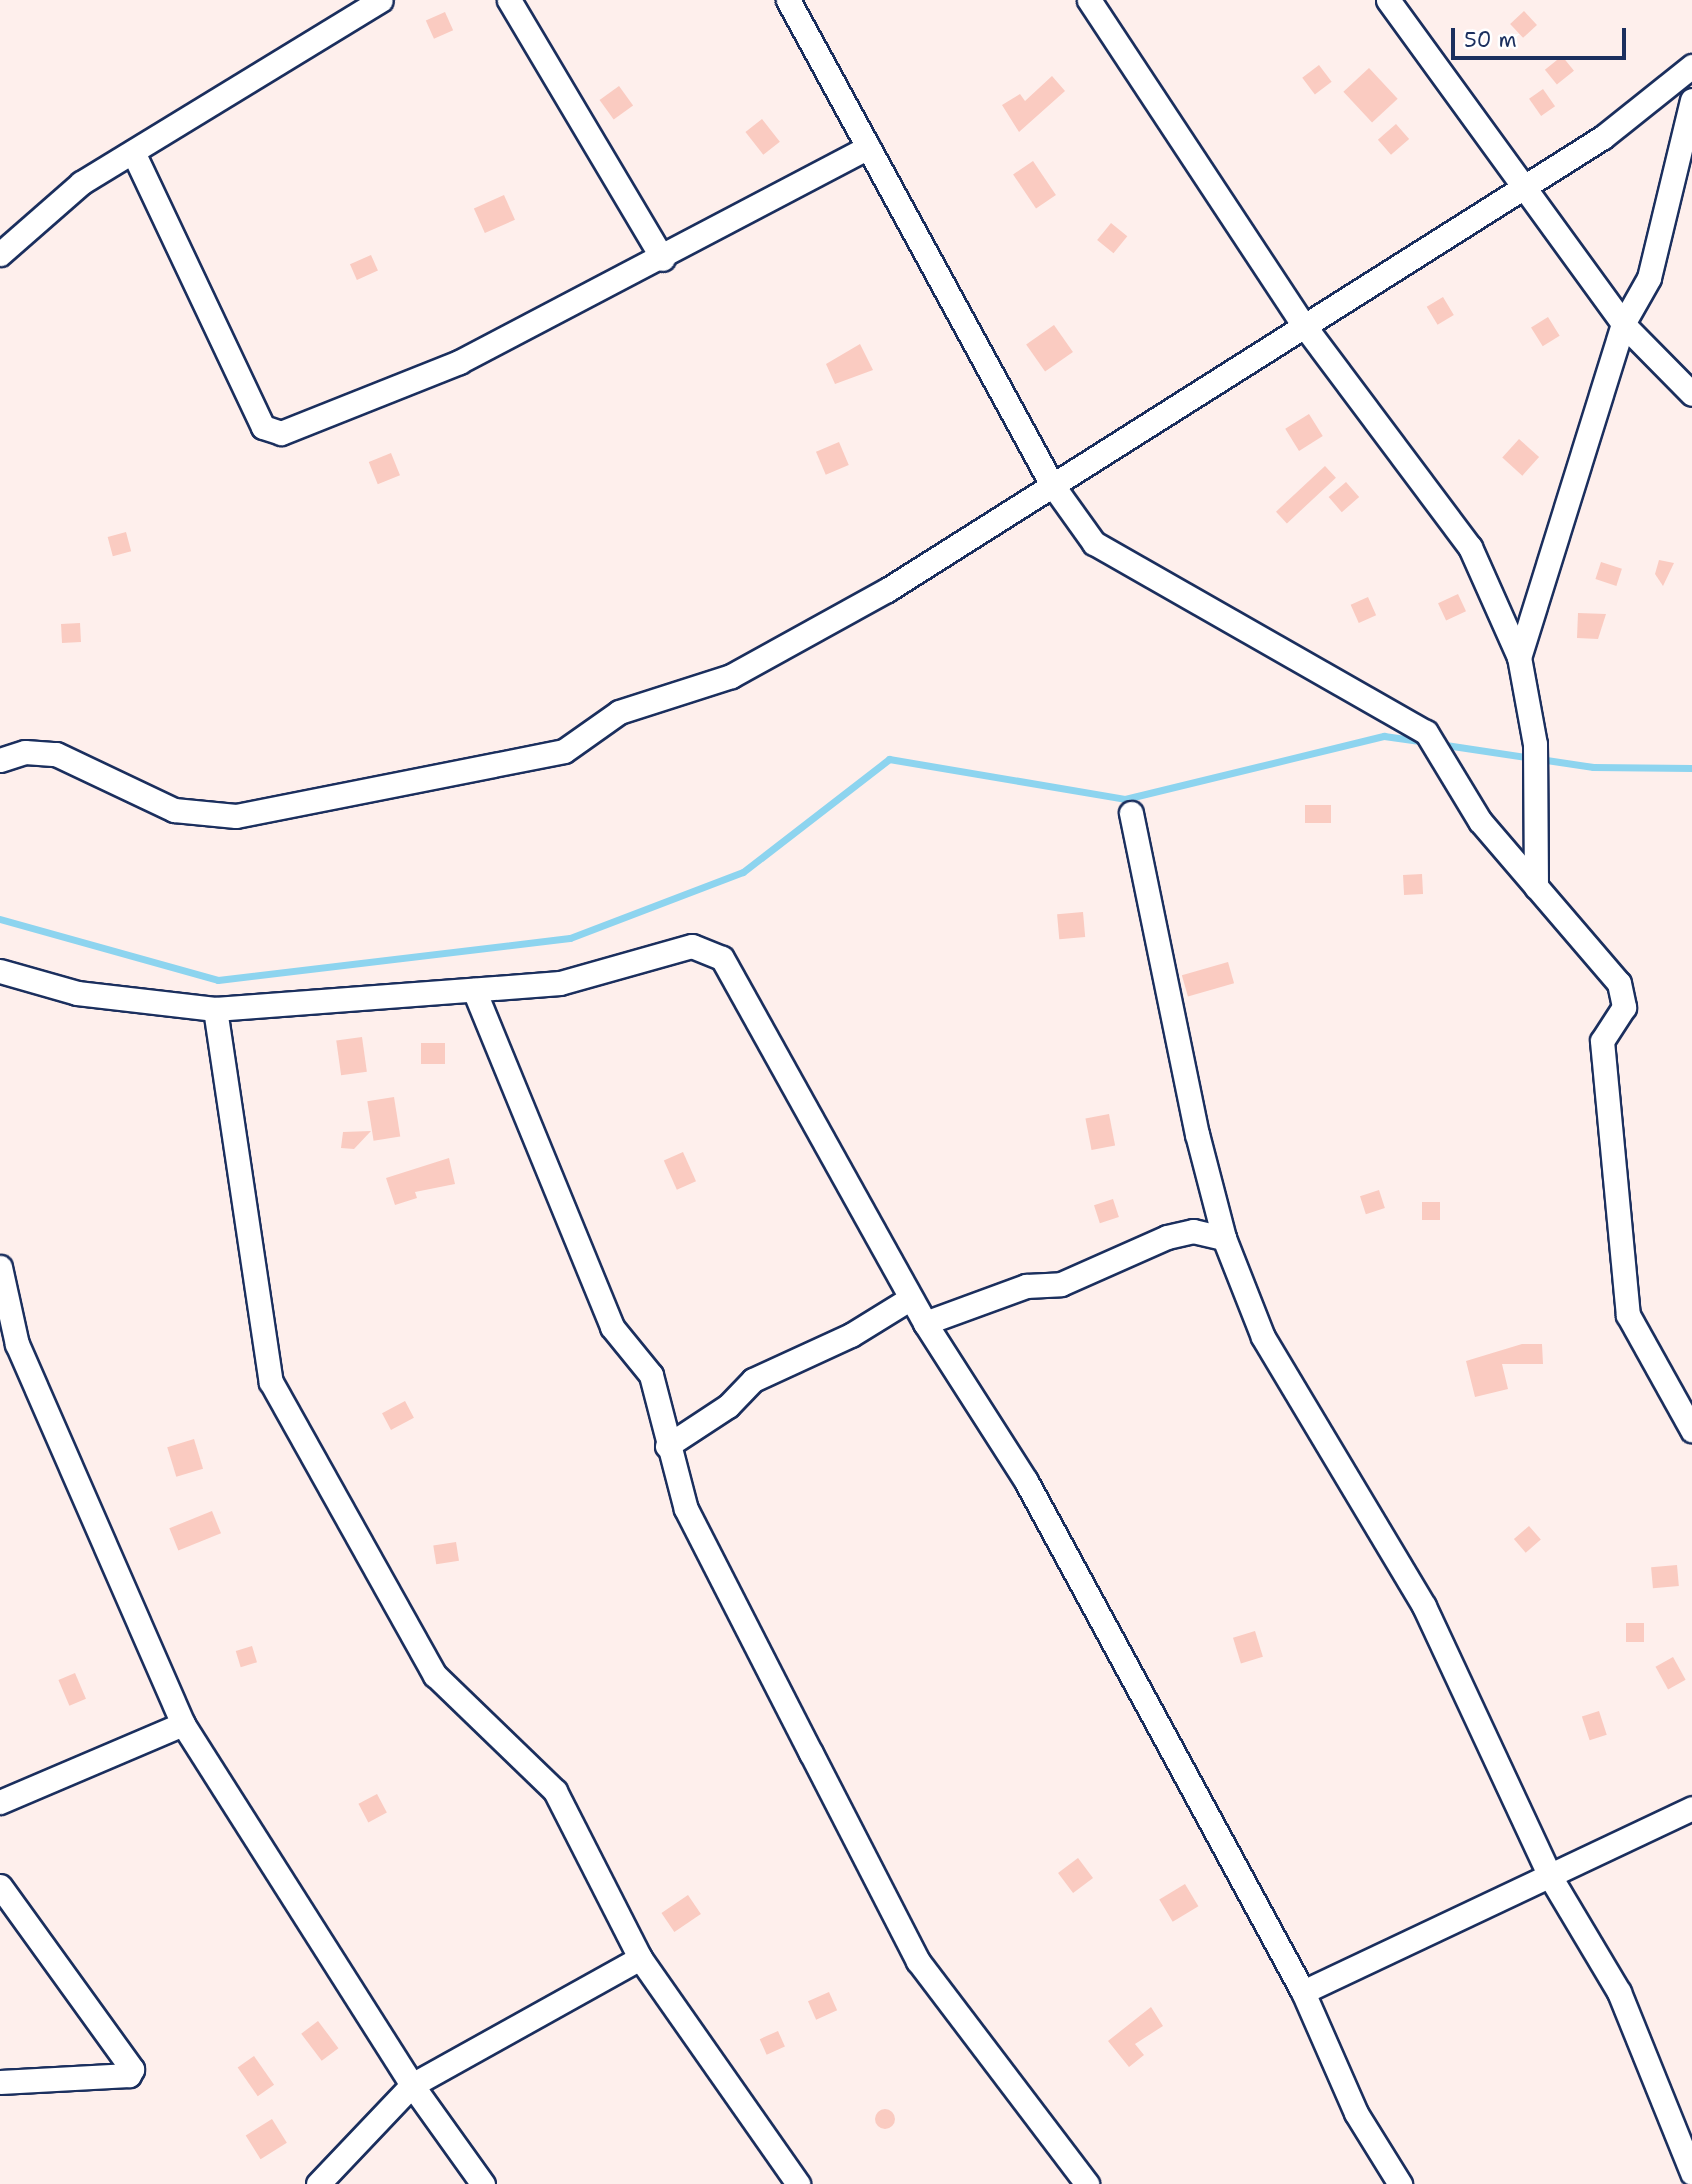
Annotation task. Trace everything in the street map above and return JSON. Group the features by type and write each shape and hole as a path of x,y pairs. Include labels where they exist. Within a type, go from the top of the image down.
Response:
{"street":[{"path":"0,254 43,210 381,0"},
{"path":"509,0 663,259"},
{"path":"788,0 1051,484 1094,544 1426,732 1480,821 1622,990 1624,1007 1602,1041 1628,1315 1692,1430"},
{"path":"1089,0 1303,324 1469,547 1519,657 1535,744 1536,887"},
{"path":"1388,0 1518,187 1623,324 1692,394"},
{"path":"0,760 26,752 56,754 174,810 236,816 564,751 656,696 760,662 800,633 887,590 1518,187 1604,137 1692,66"},
{"path":"1519,657 1623,324 1650,278 1692,100"},
{"path":"133,152 263,427 272,432 459,362 663,259 868,147"},
{"path":"1131,813 1224,1238 1263,1337 1424,1606 1551,1878 1619,1992 1692,2173"},
{"path":"0,971 77,993 215,1009 474,990 606,975 692,946 722,958 925,1323 1026,1481 1303,1992 1356,2113 1400,2184"},
{"path":"474,990 612,1327 651,1375 667,1446 686,1509 918,1961 1087,2184"},
{"path":"215,1009 271,1382 435,1675 555,1791 640,1958 798,2184"},
{"path":"925,1323 1026,1286 1083,1276 1167,1237 1193,1231 1224,1238"},
{"path":"0,1267 17,1344 183,1724 412,2084 483,2184"},
{"path":"667,1446 728,1406 753,1380 851,1335 911,1298"},
{"path":"0,1802 183,1724"},
{"path":"1303,1992 1551,1878 1612,1842 1692,1808"},
{"path":"0,1886 132,2069 129,2075 0,2082"},
{"path":"317,2184 412,2084 640,1958"}],"building":[{"path":"1524,11 1537,25 1523,38 1510,24"},
{"path":"445,12 453,30 434,39 426,21"},
{"path":"1562,56 1574,71 1557,85 1545,70"},
{"path":"1319,65 1332,82 1315,94 1302,78"},
{"path":"1369,68 1398,99 1372,123 1343,92"},
{"path":"1052,76 1065,91 1019,132 1002,105 1020,94 1025,101"},
{"path":"619,86 633,105 614,120 600,100"},
{"path":"1543,89 1555,106 1541,116 1529,99"},
{"path":"762,119 780,142 763,155 745,132"},
{"path":"1396,124 1409,139 1391,155 1378,140"},
{"path":"1033,161 1056,195 1036,208 1013,174"},
{"path":"504,195 515,220 485,233 474,208"},
{"path":"1111,223 1127,236 1113,253 1097,240"},
{"path":"371,255 378,271 357,280 350,264"},
{"path":"1443,297 1454,315 1438,325 1427,307"},
{"path":"1548,317 1560,336 1543,346 1531,328"},
{"path":"1054,325 1073,352 1045,372 1026,345"},
{"path":"860,344 873,370 835,384 826,364"},
{"path":"1309,414 1323,436 1299,451 1285,429"},
{"path":"1519,439 1539,457 1522,476 1502,458"},
{"path":"839,442 849,465 826,475 816,452"},
{"path":"391,453 400,475 378,484 369,462"},
{"path":"1325,466 1336,478 1287,523 1276,512"},
{"path":"1346,482 1359,497 1342,512 1329,497"},
{"path":"126,532 131,551 113,556 108,537"},
{"path":"1659,560 1674,563 1663,586 1655,574"},
{"path":"1601,562 1622,569 1616,586 1595,579"},
{"path":"1458,594 1466,611 1446,621 1438,603"},
{"path":"1368,597 1376,615 1359,623 1351,605"},
{"path":"1578,613 1606,614 1598,639 1577,638"},
{"path":"80,623 81,642 62,643 61,624"},
{"path":"1305,805 1331,805 1331,823 1305,823"},
{"path":"1422,874 1423,894 1404,895 1403,875"},
{"path":"1083,912 1085,937 1059,939 1057,914"},
{"path":"1228,962 1234,983 1188,996 1182,975"},
{"path":"362,1037 367,1072 341,1075 336,1041"},
{"path":"421,1043 445,1043 445,1064 421,1064"},
{"path":"394,1097 400,1137 374,1141 367,1101"},
{"path":"1109,1114 1115,1145 1092,1150 1085,1119"},
{"path":"371,1131 354,1149 341,1148 343,1132"},
{"path":"683,1152 696,1181 677,1190 664,1161"},
{"path":"449,1158 455,1184 415,1192 417,1198 395,1205 386,1178"},
{"path":"1379,1190 1385,1208 1366,1214 1360,1196"},
{"path":"1113,1199 1119,1217 1100,1223 1094,1205"},
{"path":"1422,1202 1440,1202 1440,1220 1422,1220"},
{"path":"1522,1344 1542,1344 1543,1364 1502,1364 1508,1389 1475,1397 1466,1361"},
{"path":"405,1401 414,1418 391,1430 382,1413"},
{"path":"194,1439 203,1469 176,1477 167,1447"},
{"path":"212,1511 221,1533 178,1550 169,1528"},
{"path":"1529,1526 1541,1540 1526,1553 1514,1539"},
{"path":"456,1542 459,1561 436,1564 433,1546"},
{"path":"1677,1565 1679,1586 1653,1588 1651,1567"},
{"path":"1626,1623 1644,1623 1644,1642 1626,1642"},
{"path":"1255,1631 1263,1657 1241,1664 1233,1638"},
{"path":"252,1646 257,1662 241,1667 236,1651"},
{"path":"1673,1657 1686,1680 1668,1689 1656,1667"},
{"path":"75,1673 86,1699 69,1706 58,1680"},
{"path":"1599,1711 1607,1735 1590,1740 1582,1717"},
{"path":"377,1794 387,1813 368,1822 358,1804"},
{"path":"1078,1858 1093,1878 1073,1893 1058,1873"},
{"path":"1185,1884 1198,1906 1173,1922 1159,1899"},
{"path":"688,1895 701,1914 674,1932 661,1913"},
{"path":"829,1992 837,2010 816,2020 808,2001"},
{"path":"1151,2007 1163,2026 1135,2044 1144,2055 1129,2067 1108,2041"},
{"path":"318,2021 338,2048 322,2061 301,2034"},
{"path":"778,2031 785,2047 767,2055 760,2039"},
{"path":"254,2056 274,2085 258,2096 238,2067"},
{"path":"885,2109 892,2112 895,2119 892,2126 885,2129 878,2126 875,2119 878,2112"},
{"path":"272,2119 287,2143 261,2159 246,2135"}],"waterway":[{"path":"0,919 218,980 570,938 743,872 889,759 1125,799 1384,736 1427,742"},
{"path":"1439,744 1593,767 1692,768"}]}
